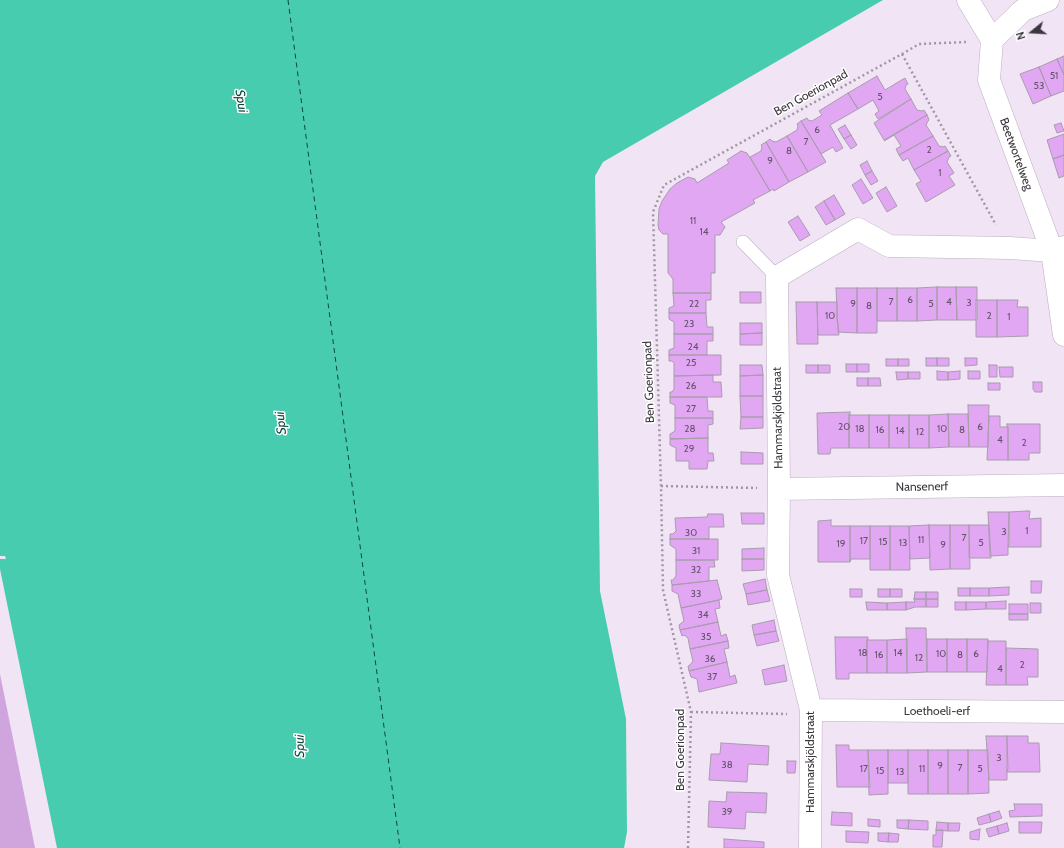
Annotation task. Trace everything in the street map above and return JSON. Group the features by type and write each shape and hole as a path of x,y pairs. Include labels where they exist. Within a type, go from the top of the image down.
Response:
{"street":[{"path":"968,0 992,40 1023,10 1048,0"},
{"name":"Beetwortelweg","path":"992,40 989,80 1058,249 1064,335"},
{"path":"777,277 858,229 889,246 1058,249"},
{"name":"Hammarskjöldstraat","path":"777,277 779,489 778,575 811,710 810,848"},
{"name":"Nansenerf","path":"779,489 1064,485"},
{"name":"Loethoeli-erf","path":"811,710 1064,712"}],"lane":[{"path":"743,242 777,277"}],"path":[{"name":"Ben Goerionpad","path":"688,848 691,712 663,590 653,212 664,185 919,44 992,40"},
{"path":"902,54 1010,248"},
{"path":"661,486 779,489"},
{"path":"691,712 793,715 811,710"}],"shaded area":[{"path":"0,674 35,848 0,848"}],"water":[{"name":"Spui","path":"0,0 883,0 603,162 595,176 600,591 626,719 627,832 624,848 57,848 0,569 0,559 6,559 5,556 0,556"}],"building":[{"path":"1064,56 1064,75 1057,59"},
{"path":"1057,59 1064,75 1064,91 1051,96 1039,67"},
{"path":"1039,67 1051,96 1033,104 1020,74"},
{"path":"877,76 885,90 905,78 908,84 906,85 905,89 911,99 878,119 875,114 879,111 873,100 858,109 848,93"},
{"path":"848,93 858,109 830,125 843,148 836,152 833,147 821,154 801,121 807,118 808,120 812,121 822,115 819,111"},
{"path":"911,99 917,110 924,110 927,115 884,140 874,123"},
{"path":"927,115 929,120 926,125 933,136 899,155 896,149 901,146 894,135 884,141"},
{"path":"801,121 826,162 808,172 787,136 797,130 797,124"},
{"path":"1061,123 1064,131 1057,133 1054,125"},
{"path":"845,125 851,135 844,139 838,129"},
{"path":"1064,134 1064,155 1053,159 1047,140"},
{"path":"851,135 857,145 851,149 844,139"},
{"path":"787,136 808,172 789,182 766,142 770,139 776,142"},
{"path":"933,136 939,146 945,146 948,151 914,170 908,158 903,161 899,155"},
{"path":"766,142 789,182 774,191 773,189 770,191 750,157 761,151 761,145"},
{"path":"741,151 747,153 770,191 753,200 755,203 721,222 725,227 720,235 715,235 715,273 711,273 711,293 673,293 673,279 668,273 668,234 663,234 659,230 658,225 659,209 662,201 670,189 677,183 688,177 695,179 697,183 729,163 727,160"},
{"path":"948,151 951,156 947,162 954,173 949,176 955,185 926,202 916,184 921,181 914,170"},
{"path":"1064,155 1064,176 1059,178 1053,159"},
{"path":"867,161 872,171 865,175 860,165"},
{"path":"872,171 878,181 871,185 865,175"},
{"path":"861,179 873,198 863,204 852,185"},
{"path":"886,187 897,206 887,212 876,193"},
{"path":"834,195 845,214 835,220 824,201"},
{"path":"824,201 835,220 826,225 815,207"},
{"path":"798,216 810,235 800,241 788,222"},
{"path":"937,287 937,320 917,321 917,288"},
{"path":"937,287 956,287 957,320 937,320"},
{"path":"956,287 977,287 977,320 957,320"},
{"path":"836,288 857,288 857,333 838,332"},
{"path":"857,288 877,288 877,333 857,333"},
{"path":"877,288 897,288 897,321 877,321"},
{"path":"897,288 917,288 917,321 897,321"},
{"path":"740,292 761,292 761,303 740,303"},
{"path":"673,293 711,293 711,300 706,300 706,313 669,313 669,308 674,306"},
{"path":"976,300 997,300 997,337 976,337"},
{"path":"997,300 1018,300 1017,307 1028,307 1028,336 997,337"},
{"path":"796,302 817,302 818,344 797,344"},
{"path":"817,302 837,302 839,335 818,335"},
{"path":"669,313 706,313 707,327 713,327 713,334 674,334 674,322 669,319"},
{"path":"740,323 762,323 762,333 740,334"},
{"path":"762,333 762,345 740,345 740,334"},
{"path":"674,334 713,334 713,341 707,341 707,355 669,355 669,350 674,348"},
{"path":"669,355 721,355 721,375 674,376 674,363 669,361"},
{"path":"926,358 937,358 937,366 926,366"},
{"path":"937,358 949,358 949,366 937,366"},
{"path":"965,358 977,358 977,365 965,366"},
{"path":"886,359 898,359 898,366 886,366"},
{"path":"898,359 909,359 909,366 898,366"},
{"path":"846,364 857,364 857,372 846,372"},
{"path":"857,364 869,364 869,372 857,372"},
{"path":"740,365 762,365 763,375 740,376"},
{"path":"806,365 818,365 818,373 806,373"},
{"path":"818,365 830,365 830,373 818,373"},
{"path":"989,365 997,365 997,377 989,377"},
{"path":"999,367 1013,367 1013,377 1000,377"},
{"path":"937,371 948,372 948,380 937,380"},
{"path":"960,371 960,379 948,380 948,372"},
{"path":"968,371 980,371 980,379 968,379"},
{"path":"896,372 908,372 908,379 897,380"},
{"path":"908,372 920,372 920,379 908,379"},
{"path":"713,375 713,382 721,382 722,397 670,397 670,392 674,389 674,376"},
{"path":"763,375 763,396 740,396 740,376"},
{"path":"857,378 868,378 868,386 857,386"},
{"path":"868,378 880,378 881,386 868,386"},
{"path":"1033,382 1042,382 1042,392 1035,392 1033,389"},
{"path":"988,383 1000,383 1000,390 988,390"},
{"path":"740,396 763,396 763,417 741,417"},
{"path":"670,397 707,397 708,411 713,411 713,418 675,418 675,405 670,403"},
{"path":"968,405 989,405 988,447 969,447"},
{"path":"850,412 849,448 831,448 830,454 818,454 817,413"},
{"path":"948,414 949,447 929,448 929,415"},
{"path":"948,414 968,414 969,447 949,447"},
{"path":"849,415 869,415 869,448 849,448"},
{"path":"869,415 889,415 889,448 869,448"},
{"path":"889,415 909,415 909,448 889,448"},
{"path":"909,415 929,415 929,448 909,448"},
{"path":"989,416 1000,416 1000,427 1008,427 1008,460 987,460"},
{"path":"741,417 763,417 763,428 740,429"},
{"path":"675,418 713,418 713,424 708,425 708,438 670,439 670,434 675,431"},
{"path":"1007,424 1040,424 1040,453 1029,453 1029,460 1008,460"},
{"path":"708,438 708,453 713,453 714,461 708,461 707,469 689,469 689,461 676,461 676,448 670,445 670,439"},
{"path":"741,452 763,453 763,464 741,464"},
{"path":"1030,511 1029,519 1041,518 1041,547 1008,547 1009,512"},
{"path":"988,512 1009,512 1008,555 990,556"},
{"path":"741,513 764,513 764,524 742,524"},
{"path":"708,514 723,514 724,527 709,527 709,539 670,539 670,534 673,534 676,531 675,518 707,517"},
{"path":"831,520 831,526 850,526 850,562 818,562 818,521"},
{"path":"929,525 930,558 910,559 909,526"},
{"path":"929,525 950,525 950,569 930,570"},
{"path":"950,525 969,525 970,569 950,569"},
{"path":"969,525 989,525 991,558 969,558"},
{"path":"850,526 870,526 870,559 851,559 850,562"},
{"path":"870,526 890,526 890,570 870,570"},
{"path":"890,526 909,526 910,570 890,570"},
{"path":"670,539 718,539 718,560 676,560 676,549 670,545"},
{"path":"764,548 764,559 742,559 742,549"},
{"path":"742,559 764,559 764,570 742,571"},
{"path":"676,560 714,560 715,567 709,567 709,581 672,585 671,580 673,580 676,576"},
{"path":"765,579 767,590 746,594 743,584"},
{"path":"717,580 722,599 719,600 681,608 678,594 672,591 672,585"},
{"path":"1031,581 1042,581 1041,593 1031,593"},
{"path":"1009,587 1009,595 989,596 989,588"},
{"path":"958,588 970,588 970,596 958,596"},
{"path":"970,588 989,588 989,596 970,596"},
{"path":"850,589 862,589 862,597 850,597"},
{"path":"878,589 890,589 890,597 878,597"},
{"path":"890,589 902,589 902,597 890,597"},
{"path":"767,590 770,601 748,605 746,594"},
{"path":"915,592 926,592 926,599 914,599"},
{"path":"926,592 938,592 938,599 926,599"},
{"path":"914,599 926,599 926,607 915,607 906,610 906,602 915,602"},
{"path":"926,599 938,599 938,607 926,607"},
{"path":"719,600 720,608 715,609 718,622 680,630 679,625 684,621 681,608"},
{"path":"1006,601 1006,609 986,609 986,602"},
{"path":"866,602 887,603 887,610 867,610"},
{"path":"906,602 906,610 887,610 887,603"},
{"path":"955,602 966,602 966,610 955,610"},
{"path":"966,602 986,602 986,609 966,610"},
{"path":"1030,603 1041,603 1041,613 1030,613"},
{"path":"1009,604 1028,604 1028,614 1009,614"},
{"path":"1009,614 1028,614 1028,620 1009,620"},
{"path":"774,620 776,631 754,635 752,625"},
{"path":"718,622 721,636 726,634 728,641 690,649 688,638 684,635 682,636 680,630"},
{"path":"906,628 926,628 927,672 907,673"},
{"path":"776,631 779,641 757,646 754,635"},
{"path":"835,637 868,637 867,673 849,673 849,679 836,679"},
{"path":"907,639 907,673 887,673 887,640"},
{"path":"927,639 947,639 947,672 927,672"},
{"path":"947,639 967,639 967,672 947,672"},
{"path":"967,639 988,639 987,672 967,672"},
{"path":"867,640 887,640 887,673 867,673"},
{"path":"728,641 729,648 724,649 727,662 689,671 688,666 693,661 690,649"},
{"path":"988,641 1006,641 1006,685 986,685"},
{"path":"1006,648 1038,649 1038,677 1027,677 1028,685 1006,685"},
{"path":"727,662 730,677 735,675 737,683 699,692 697,679 691,677 689,671"},
{"path":"784,665 787,681 765,685 762,670"},
{"path":"986,736 1007,736 1007,780 989,780"},
{"path":"1007,736 1028,736 1028,743 1039,743 1040,772 1007,772"},
{"path":"721,743 769,746 768,765 748,764 747,782 709,780 711,754 720,754"},
{"path":"836,745 849,745 849,750 868,750 870,787 837,787"},
{"path":"868,750 888,750 888,794 869,795"},
{"path":"888,750 908,750 908,783 888,783"},
{"path":"908,750 928,750 928,794 908,794"},
{"path":"928,750 948,750 948,794 928,794"},
{"path":"948,750 968,750 968,794 948,794"},
{"path":"968,750 988,750 989,793 968,794"},
{"path":"787,761 796,761 795,773 787,773"},
{"path":"727,792 767,793 766,813 746,812 745,829 708,827 709,801 726,802"},
{"path":"1014,804 1042,804 1042,816 1010,817 1009,811 1015,810"},
{"path":"999,811 1002,818 991,822 989,814"},
{"path":"832,812 852,813 852,826 831,825"},
{"path":"989,814 991,822 979,825 977,818"},
{"path":"868,819 880,820 880,827 868,826"},
{"path":"897,820 909,820 908,829 897,828"},
{"path":"909,820 928,821 928,830 908,829"},
{"path":"937,822 948,823 948,831 936,830"},
{"path":"1019,822 1042,822 1041,833 1019,833"},
{"path":"948,823 960,823 959,831 948,831"},
{"path":"1007,823 1009,831 999,834 997,826"},
{"path":"997,826 999,834 989,837 986,829"},
{"path":"980,829 979,840 970,839 970,832"},
{"path":"936,830 943,830 942,847 933,847 933,835 936,835"},
{"path":"846,831 869,832 868,843 846,842"},
{"path":"878,833 889,833 888,842 878,841"},
{"path":"889,833 899,834 898,842 888,842"},
{"path":"724,839 764,842 764,848 724,848"}],"ferry route":[{"path":"288,0 400,848"}]}
